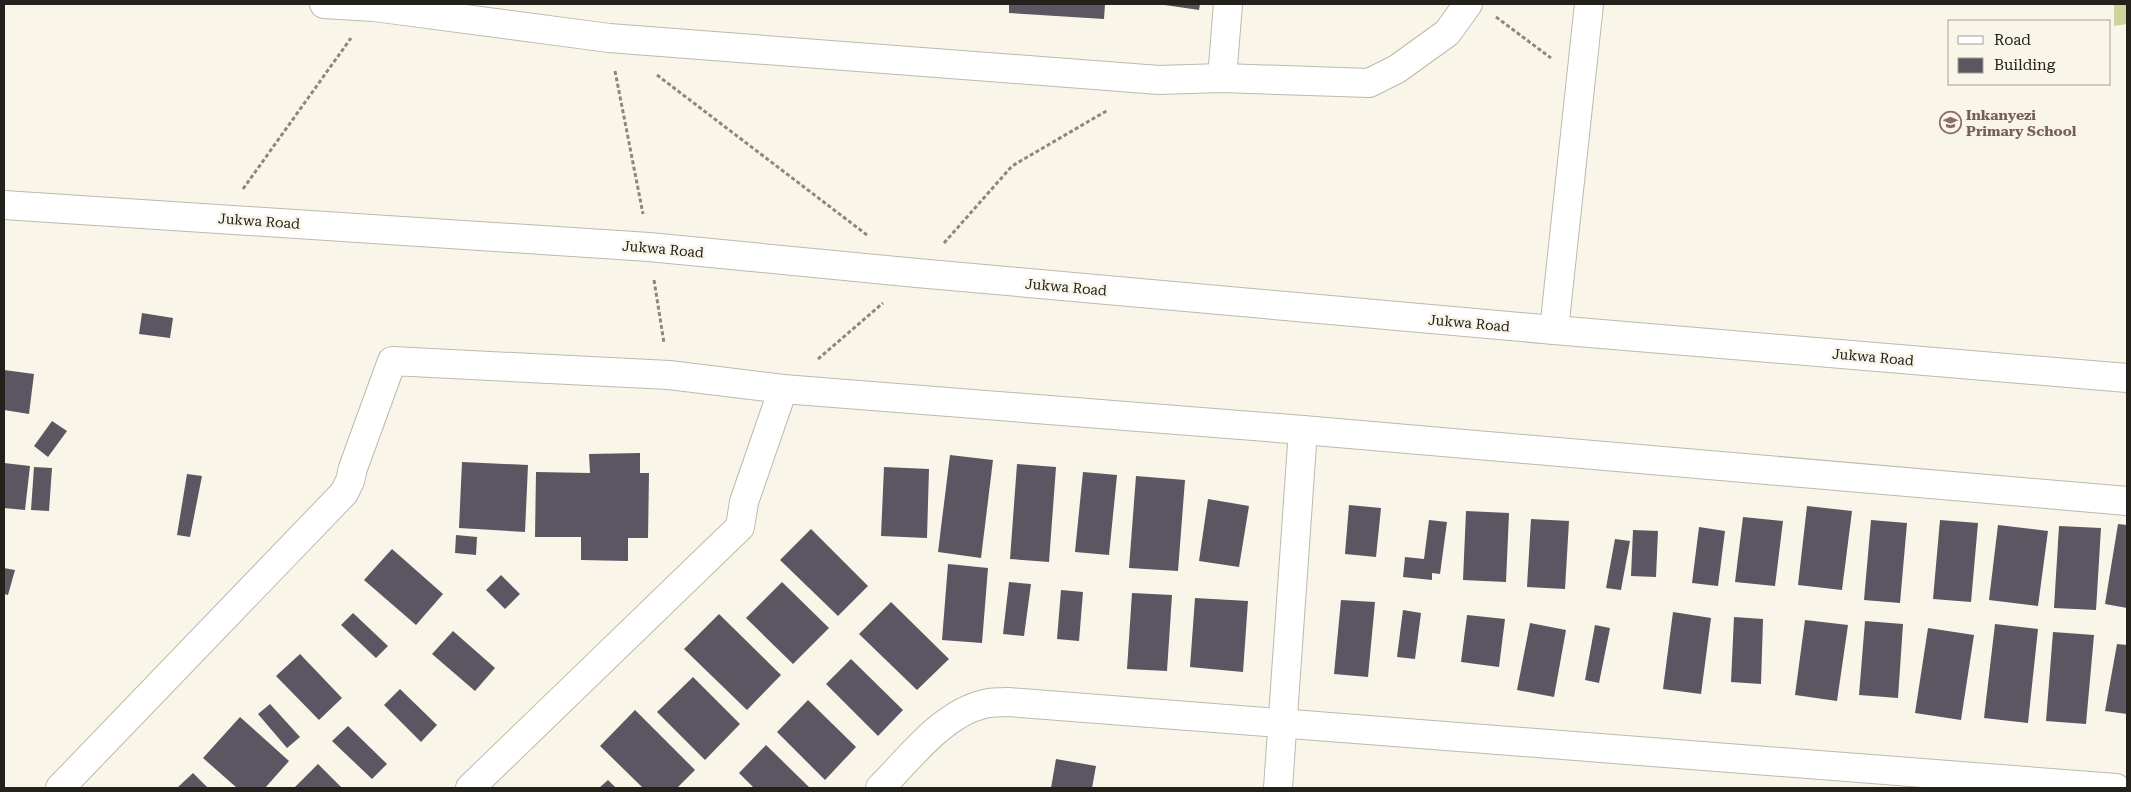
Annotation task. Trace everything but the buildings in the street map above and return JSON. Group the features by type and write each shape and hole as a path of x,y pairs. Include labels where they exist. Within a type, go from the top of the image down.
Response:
{"street":[{"path":"324,4 374,5 609,38 1158,80 1222,78 1369,83 1398,69 1447,33 1468,4"},
{"path":"1222,78 1228,4"},
{"path":"1554,330 1590,4"},
{"name":"Jukwa Road","path":"4,205 649,247 917,274 2127,378"},
{"path":"60,788 344,492 350,481 392,361 669,375 783,389 1303,430 2127,501"},
{"path":"470,788 740,527 744,502 783,389"},
{"path":"1278,788 1303,430"},
{"path":"880,788 947,720 968,709 986,703 1008,702 2116,788"}],"path":[{"path":"222,218 374,5"},
{"path":"1493,15 1581,80"},
{"path":"609,38 649,247 669,375"},
{"path":"656,74 870,237"},
{"path":"783,389 917,274 1012,166 1115,106"}],"green space":[{"path":"2114,4 2127,4 2127,24 2114,26"}],"place":[{"name":"Inkanyezi Primary School","path":"1950,123"}]}
